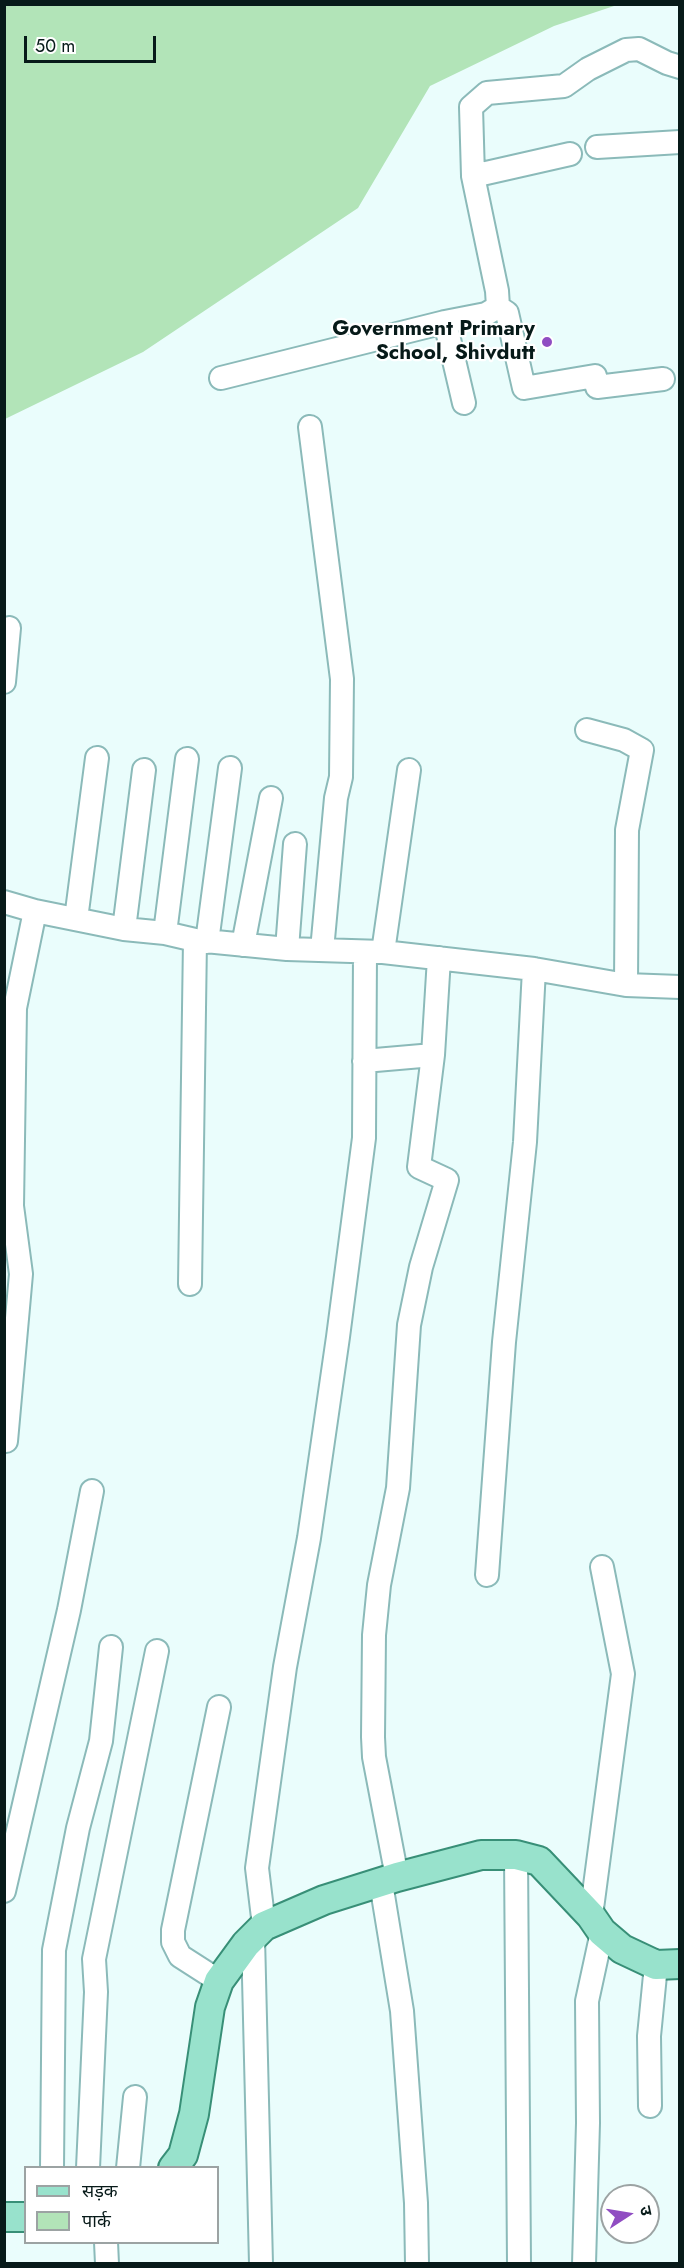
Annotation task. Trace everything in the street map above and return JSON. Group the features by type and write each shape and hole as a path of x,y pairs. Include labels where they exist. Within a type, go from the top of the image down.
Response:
{"main road":[{"path":"175,2166 183,2155 194,2114 210,2007 219,1981 259,1931 324,1900 481,1856 516,1855 539,1861 622,1949 668,1965"},
{"path":"4,2217 24,2217"}],"street":[{"path":"498,307 497,291 473,176 471,107 487,93 564,86 588,69 626,50 639,49 680,67"},
{"path":"597,147 680,142"},
{"path":"473,176 570,154"},
{"path":"221,378 486,314 498,307"},
{"path":"498,307 507,313 524,388 595,376 597,387 663,379"},
{"path":"446,322 464,404"},
{"path":"310,427 342,679 341,777 336,798 322,950"},
{"path":"4,682 9,628"},
{"path":"587,730 624,740 642,750 627,830 626,985"},
{"path":"76,919 96,758"},
{"path":"165,933 187,759"},
{"path":"190,1284 201,941 230,768"},
{"path":"124,929 144,770"},
{"path":"261,2264 257,1868 285,1667 309,1538 364,1138 364,1061 374,952 409,770"},
{"path":"243,945 271,798"},
{"path":"287,949 295,844"},
{"path":"4,902 34,911 124,929 165,933 201,941 287,949 374,952 439,958 534,969 626,985 680,987"},
{"path":"6,1442 21,1274 12,1206 15,1008 34,911"},
{"path":"417,2264 416,2203 402,2011 373,1737 374,1635 379,1585 398,1488 409,1325 421,1267 447,1180 419,1167 433,1055 439,958"},
{"path":"487,1575 504,1342 525,1142 534,969"},
{"path":"364,1061 433,1055"},
{"path":"4,1891 69,1610 92,1491"},
{"path":"584,2264 588,2123 587,2001 622,1681 602,1567"},
{"path":"52,2166 54,1950 78,1828 101,1741 111,1647"},
{"path":"88,2166 96,1992 94,1959 157,1651"},
{"path":"219,1707 172,1930 175,1950 180,1956 219,1981"},
{"path":"516,1855 519,2264"},
{"path":"651,2106 649,2036 668,1965"},
{"path":"128,2166 135,2097"},
{"path":"106,2244 107,2264"}],"green space":[{"path":"5,4 617,5 554,26 430,86 358,208 143,352 5,419"}],"place":[{"name":"Government Primary School, Shivdutt","path":"547,342"}]}
